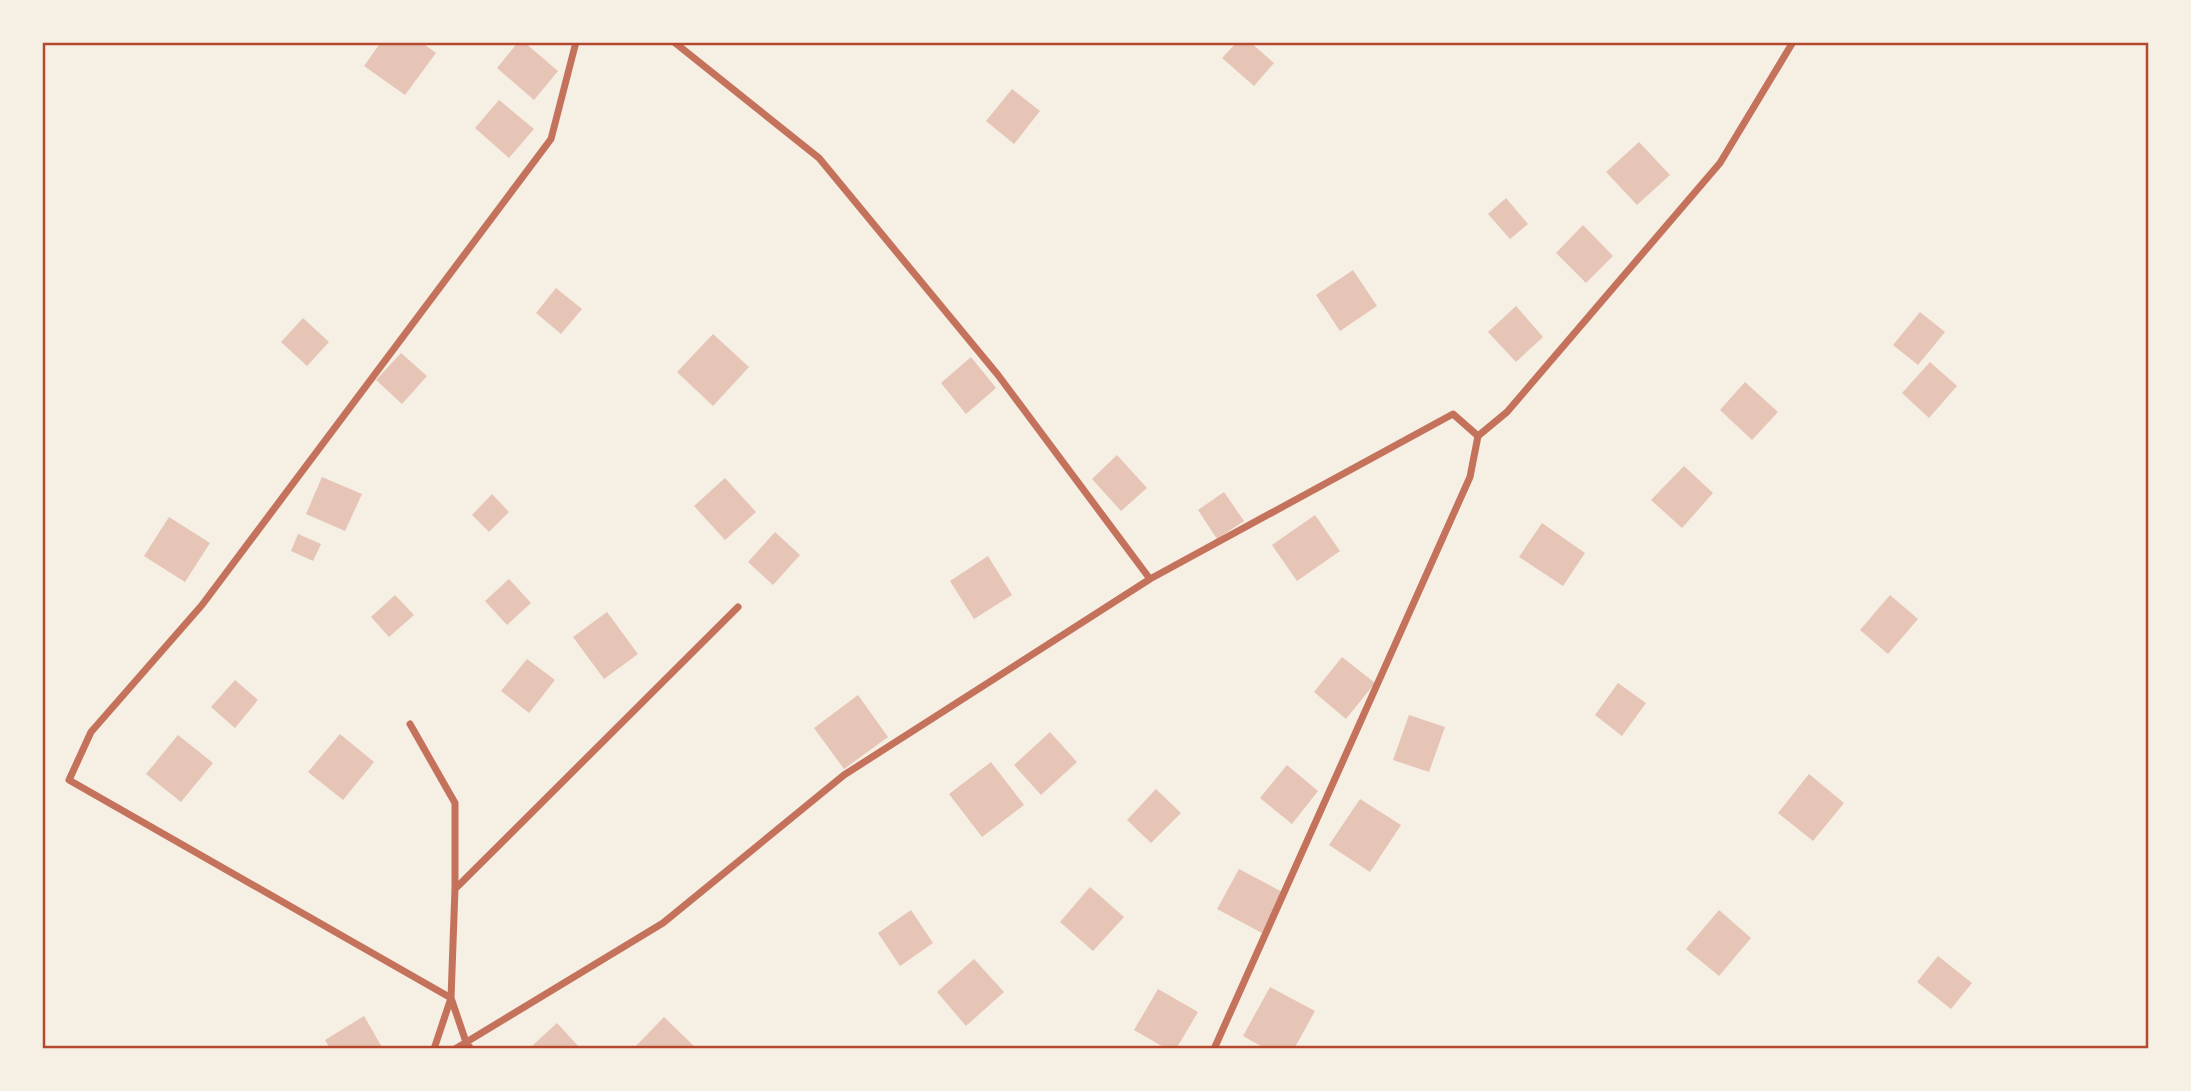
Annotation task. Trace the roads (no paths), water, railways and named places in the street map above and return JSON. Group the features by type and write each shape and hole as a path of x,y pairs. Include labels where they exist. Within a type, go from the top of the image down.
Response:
{"street":[{"path":"468,1045 451,998 69,780 91,732 202,605 551,139 576,42"},
{"path":"674,42 819,158 998,375 1150,579"},
{"path":"1214,1049 1470,477 1478,436 1507,412 1720,163 1793,42"},
{"path":"455,1049 468,1045 663,923 844,775 1150,579 1453,414 1478,436"},
{"path":"455,889 738,607"},
{"path":"410,724 455,803 451,998 434,1049"}]}
